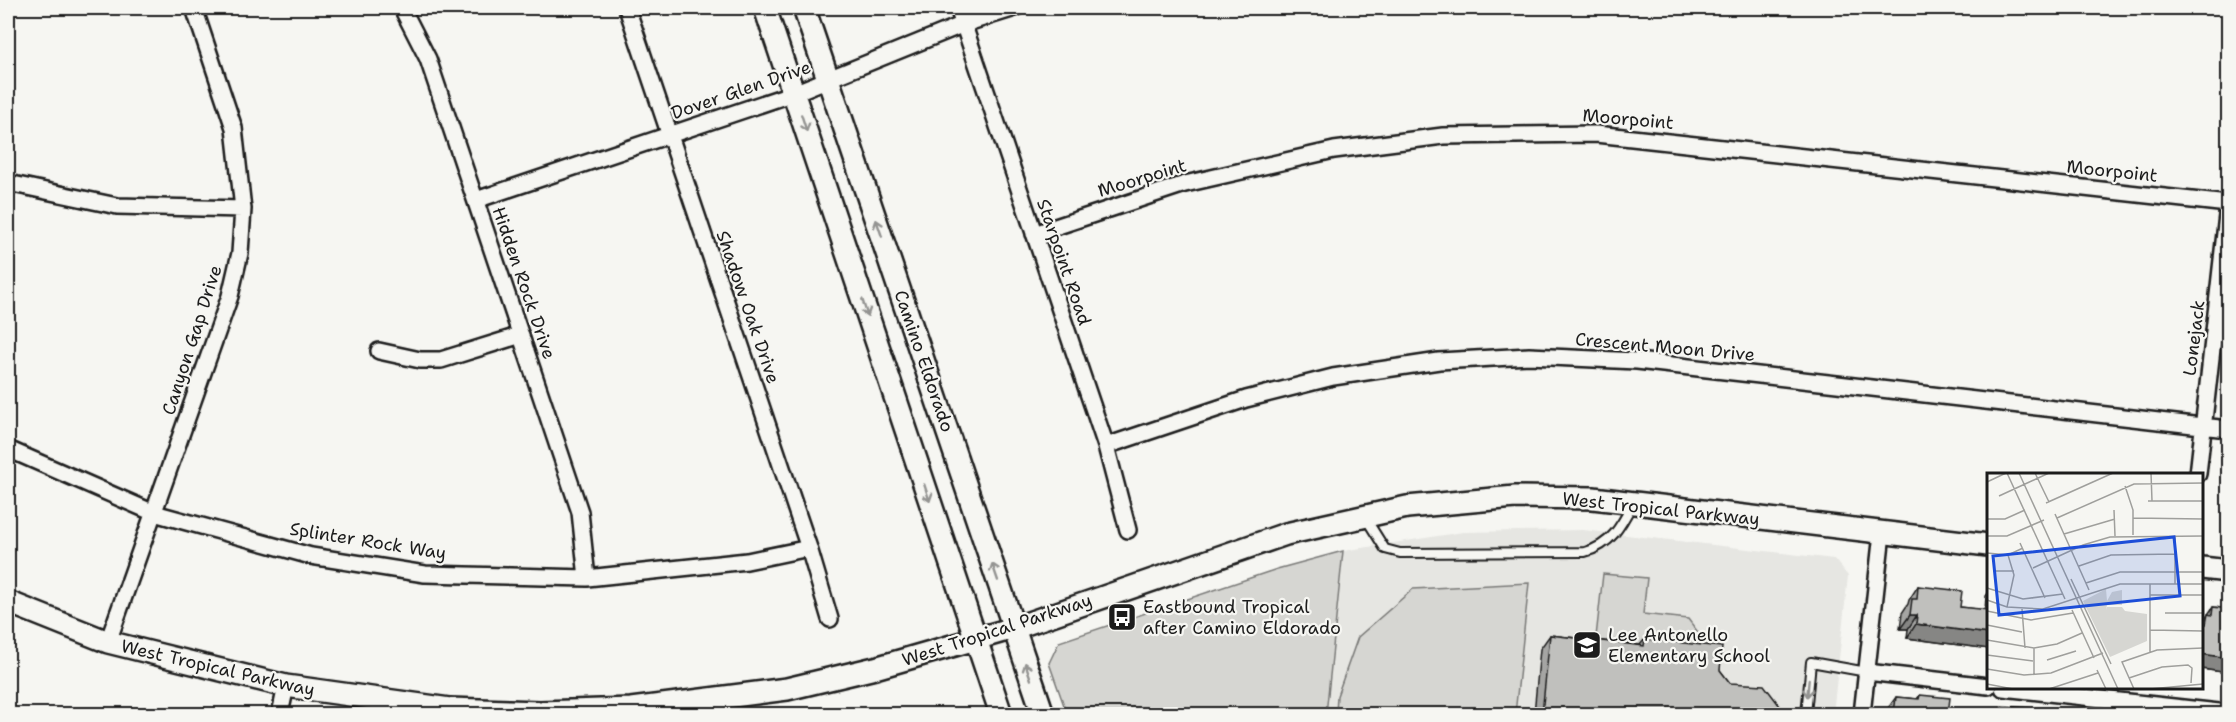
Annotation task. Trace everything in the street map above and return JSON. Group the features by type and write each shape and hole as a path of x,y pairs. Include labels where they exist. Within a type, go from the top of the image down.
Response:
{"main road":[{"path":"765,8 1001,714"},
{"name":"Camino Eldorado","path":"804,8 1043,714"},
{"name":"West Tropical Parkway","path":"8,602 108,642 286,686 450,709 540,712 631,709 787,689 875,668 1014,628 1286,534 1407,507 1515,497 1593,498 1987,545"},
{"path":"2203,568 2229,571"}],"street":[{"name":"Canyon Gap Drive","path":"108,642 230,296 240,253 243,208 234,128 194,8"},
{"name":"Hidden Rock Drive","path":"402,8 428,59 580,512 587,578"},
{"name":"Shadow Oak Drive","path":"627,8 809,548 830,619"},
{"name":"Starpoint Road","path":"958,8 1106,446 1128,530"},
{"name":"Dover Glen Drive","path":"476,200 794,93 964,24 1015,8"},
{"name":"Moorpoint","path":"1034,234 1185,184 1334,150 1443,136 1596,134 2229,205"},
{"path":"8,183 117,206 243,208"},
{"name":"Lonejack","path":"2198,473 2229,205"},
{"path":"379,351 420,360 441,360 521,334"},
{"name":"Crescent Moon Drive","path":"1106,446 1245,399 1333,377 1439,361 1529,356 1637,361 2229,429"},
{"name":"Splinter Rock Way","path":"8,449 154,513 311,556 425,574 587,578 747,561 809,548"},
{"path":"1862,714 1882,533"},
{"path":"1867,672 1987,686"},
{"path":"280,714 286,686"},
{"path":"2019,689 2229,713"}],"lane":[{"path":"1365,516 1379,541 1390,552 1410,554 1585,552 1612,538 1633,503"},
{"path":"1806,714 1811,662 1867,672"}],"shaded area":[{"name":"Lee Antonello Elementary School","path":"1583,530 1834,559 1848,576 1833,714 1326,714 1343,551 1463,532"},
{"path":"1343,551 1326,714 1067,714 1049,663 1059,642 1277,569"},
{"path":"1603,574 1647,578 1643,614 1688,619 1710,648 1594,655"},
{"path":"1529,583 1515,714 1336,714 1337,696 1358,637 1413,589"}],"building":[{"path":"1918,586 1962,591 1960,607 1987,610 1987,634 1916,624 1917,615 1910,615 1912,599 1917,599"},
{"path":"2213,607 2229,609 2229,658 2203,654 2203,623 2206,624 2208,614 2212,615"},
{"path":"1550,635 1644,646 1645,639 1722,647 1720,670 1730,683 1764,685 1786,714 1542,714"},
{"path":"1920,695 1950,698 1948,714 1894,714 1896,697 1919,699"},
{"path":"2002,706 2029,708 2029,711 2077,714 1982,714 1983,709 2001,710"}],"place":[{"name":"Eastbound Tropical after Camino Eldorado","path":"1122,617"},
{"name":"Lee Antonello Elementary School","path":"1587,645"}]}
